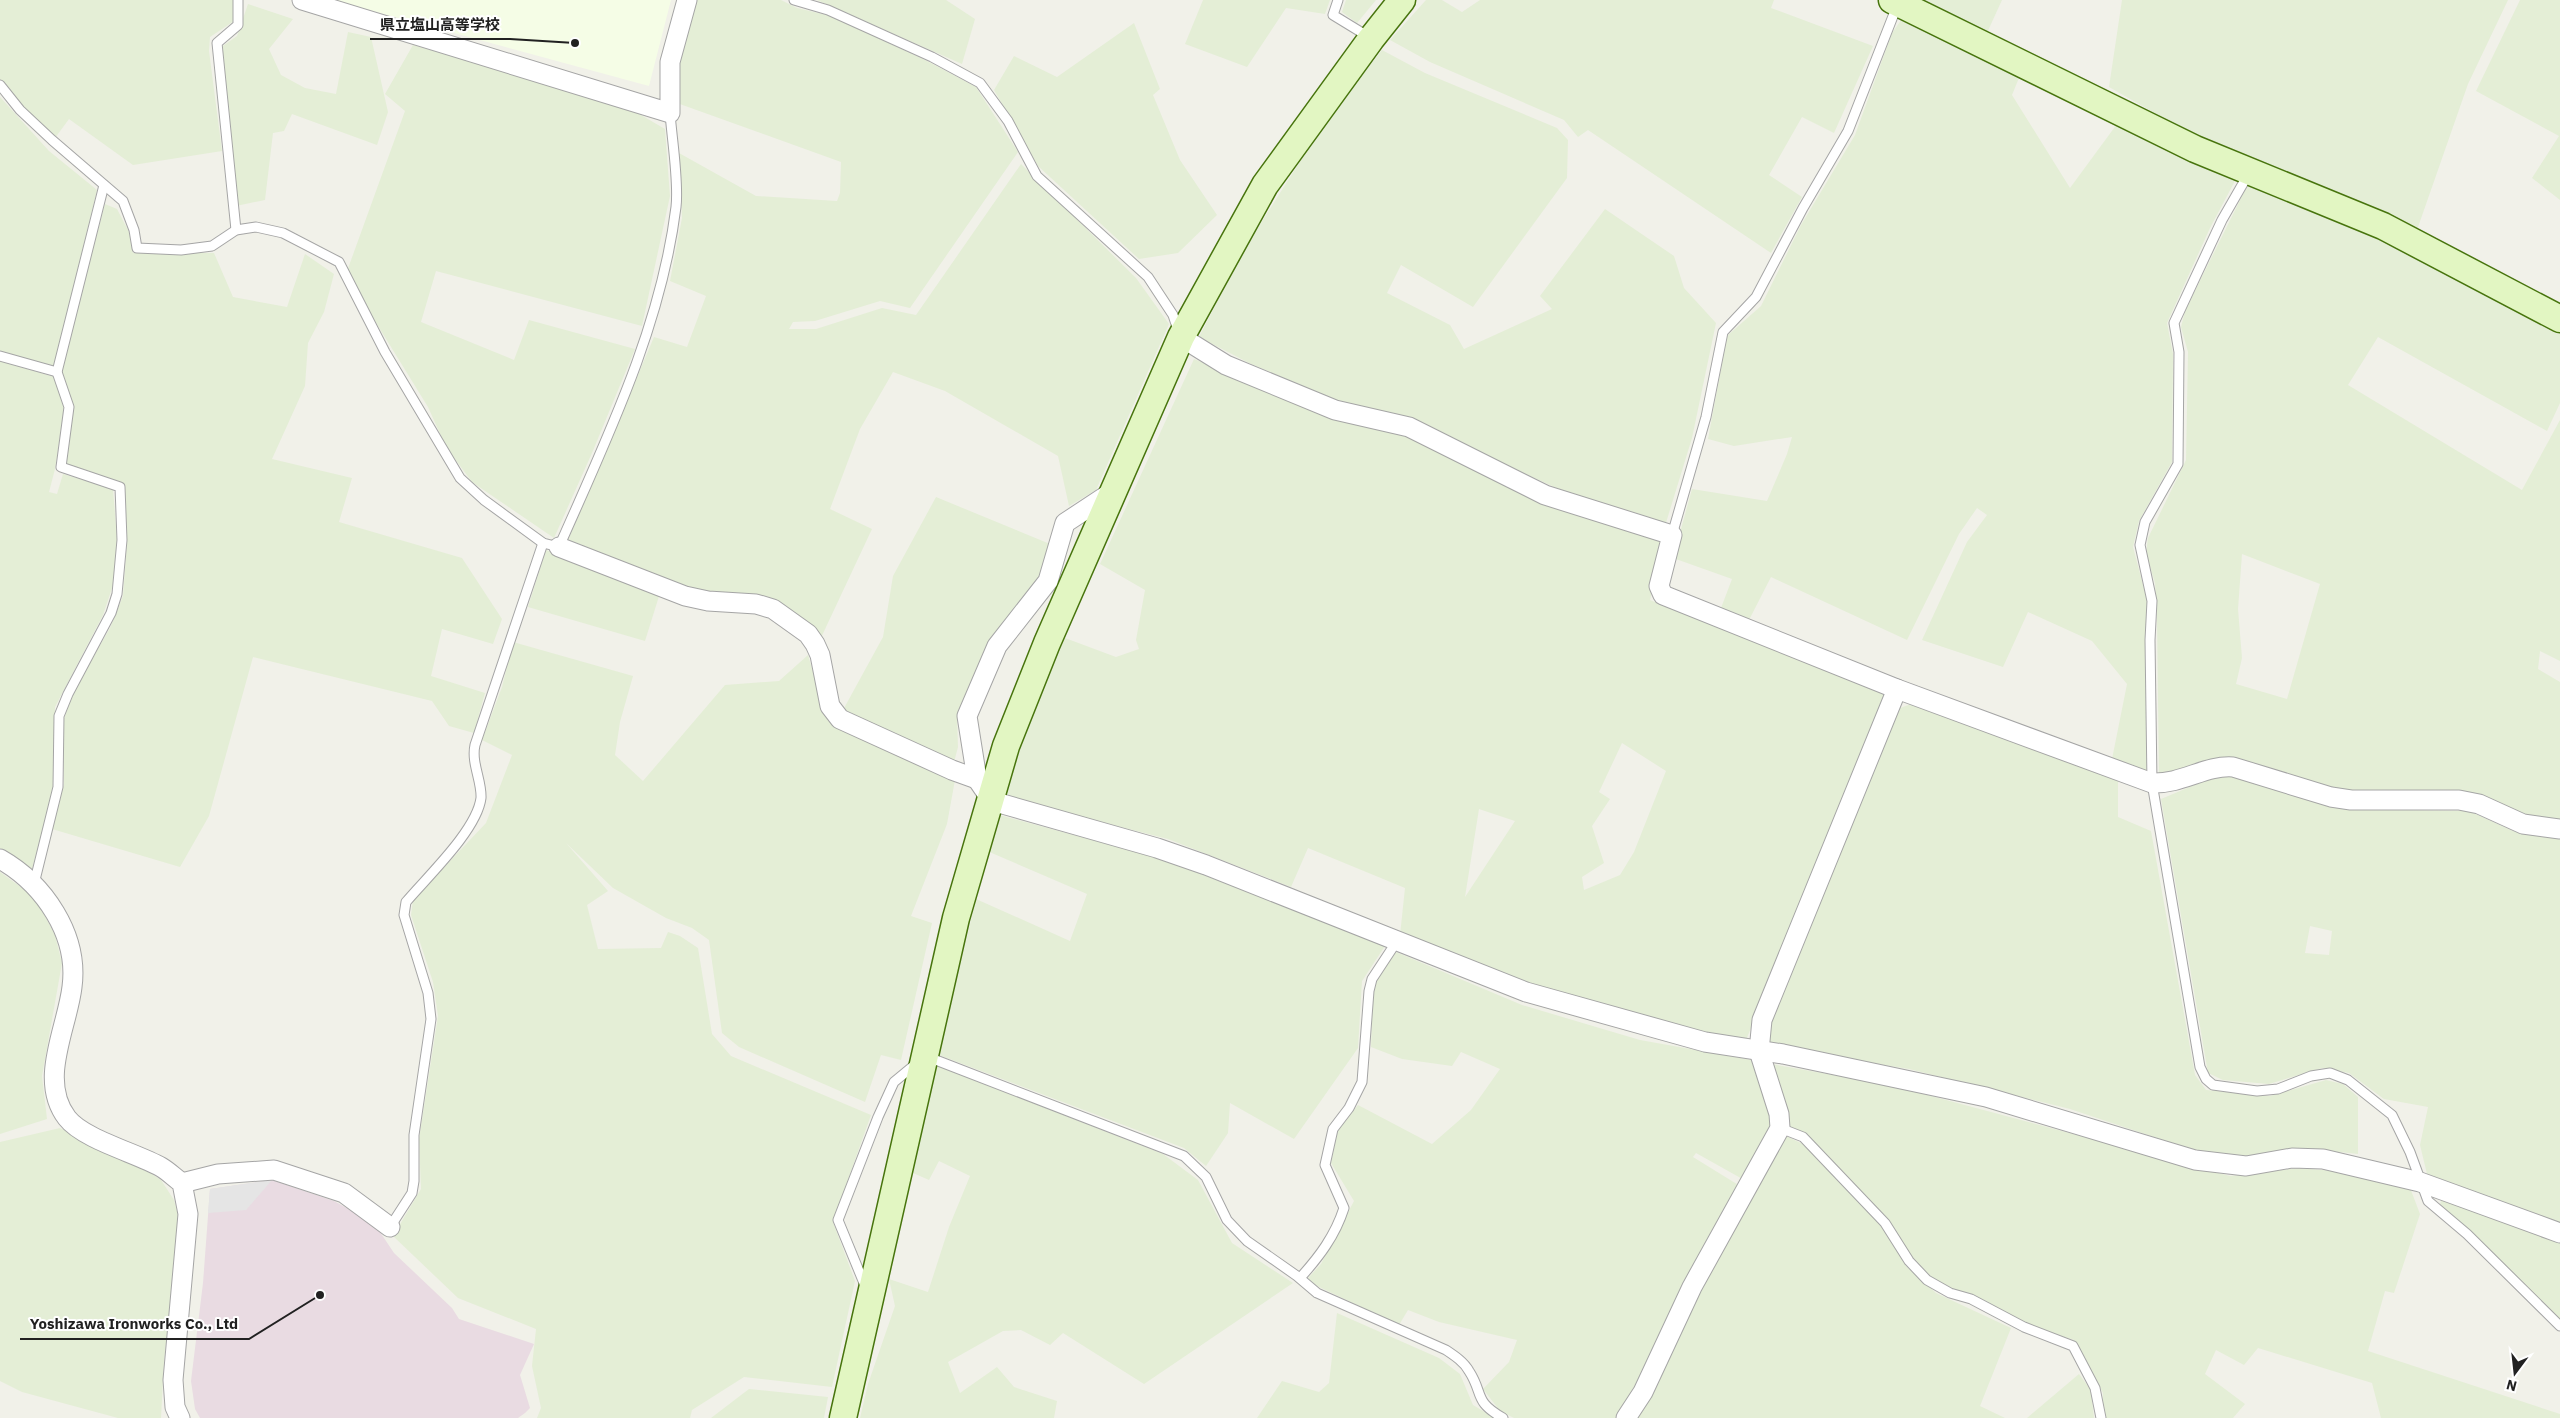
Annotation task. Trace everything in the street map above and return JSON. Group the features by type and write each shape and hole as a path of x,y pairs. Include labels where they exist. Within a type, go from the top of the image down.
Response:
{"street":[{"path":"302,0 670,113 670,62 687,0"},
{"path":"843,1418 956,918 1009,738 1047,643 1181,337 1265,185 1371,39 1402,0"},
{"path":"1895,2 2194,149 2383,226 2560,319"},
{"path":"1181,337 1226,365 1335,410 1409,427 1545,495 1672,535 1659,586 1663,595 1897,689 2152,783 2169,784 2220,766 2233,767 2331,797 2351,800 2459,800 2479,804 2524,824 2560,829"},
{"path":"1116,489 1065,523 1048,581 997,646 967,716 976,779 992,800 1157,848 1206,865 1526,992 1705,1042 1760,1051 1986,1097 2195,1160 2246,1166 2292,1158 2324,1160 2420,1182 2560,1232"},
{"path":"551,545 685,596 708,601 756,604 773,609 808,634 815,644 820,655 830,706 840,719 976,779"},
{"path":"1626,1418 1643,1392 1692,1287 1780,1128 1779,1114 1760,1051 1762,1020 1897,689"},
{"path":"0,859 34,884 49,901 58,918 73,964 72,986 54,1071 54,1086 58,1102 68,1119 81,1131 162,1168 182,1183 188,1214 173,1380 175,1407 180,1418"},
{"path":"182,1183 218,1174 274,1170 344,1193 390,1227"}],"lane":[{"path":"236,230 217,44 238,24 238,0"},
{"path":"794,0 828,10 932,57 980,83 1008,121 1037,176 1148,277 1173,315 1181,337"},
{"path":"1338,0 1333,15 1371,39"},
{"path":"1672,535 1706,417 1723,332 1756,297 1803,208 1848,131 1895,2"},
{"path":"0,85 20,110 124,201 134,230 137,248 181,250 212,246 236,230 256,226 283,233 339,262 385,352 419,406 460,478 484,500 551,545"},
{"path":"390,1227 412,1193 414,1181 414,1135 431,1019 428,993 404,915 406,902 471,826 481,798 473,755 475,745 551,545 619,409 646,337 670,244 676,205 670,113"},
{"path":"2250,172 2222,220 2174,323 2179,352 2178,464 2145,522 2140,545 2152,601 2150,640 2152,783 2200,1067 2206,1078 2213,1085 2257,1091 2278,1088 2310,1076 2330,1073 2348,1080 2392,1115 2410,1152 2428,1201 2467,1234 2560,1326"},
{"path":"34,884 58,787 59,716 68,694 111,613 117,594 122,540 120,487 61,467 69,407 57,372 104,185"},
{"path":"0,356 57,372"},
{"path":"1300,1278 1321,1254 1340,1220 1344,1208 1325,1165 1333,1129 1349,1108 1362,1082 1369,991 1372,979 1397,941"},
{"path":"870,1298 838,1220 878,1117 894,1082 926,1057 1184,1156 1206,1177 1227,1220 1247,1242 1300,1278 1317,1292 1446,1350 1460,1360 1470,1372 1480,1400 1503,1418"},
{"path":"1780,1128 1803,1137 1885,1223 1909,1261 1927,1280 1950,1293 1971,1299 2024,1327 2072,1346 2095,1388 2101,1418"}],"shaded area":[{"path":"0,0 233,0 234,21 210,37 209,51 222,151 133,165 69,119 55,138 30,115 0,81"},
{"path":"333,0 671,0 649,86"},
{"path":"693,0 781,0 797,8 831,16 927,61 976,87 1018,152 910,308 880,301 815,321 793,322 789,329 816,329 882,308 916,315 1021,164 1136,278 1169,324 1096,490 1069,506 1058,456 945,391 893,372 860,429 830,509 872,529 819,642 789,609 764,600 691,591 572,550 569,538 654,337 687,347 706,296 670,281 682,218 679,153 756,196 837,201 840,193 841,162 677,103 677,66"},
{"path":"817,0 946,0 975,19 962,64"},
{"path":"1203,0 1330,0 1325,14 1286,8 1247,67 1185,44"},
{"path":"1346,0 1376,0 1357,23 1342,12"},
{"path":"1426,0 1442,0 1462,12 1480,0 1774,0 1771,8 1873,46 1834,133 1802,117 1769,175 1802,197 1771,253 1588,130 1578,137 1564,120 1430,62 1390,40"},
{"path":"1916,0 2002,0 1986,35"},
{"path":"2122,0 2508,0 2468,84 2417,230 2199,138 2109,87"},
{"path":"2520,0 2560,0 2560,200 2532,178 2559,136 2476,91"},
{"path":"248,4 293,19 269,49 281,75 305,88 336,94 348,32 371,37 388,112 377,145 292,114 284,131 273,133 265,200 236,206 220,48 237,36"},
{"path":"1904,16 2021,73 2012,95 2070,188 2117,124 2236,179 2210,228 2167,323 2173,354 2172,462 2139,521 2133,547 2147,600 2148,775 2112,759 2127,684 2092,641 2028,612 2003,667 1922,640 1967,542 1987,515 1977,508 1959,534 1907,640 1771,577 1749,620 1721,608 1732,579 1673,558 1692,489 1767,501 1787,454 1792,437 1734,446 1708,439 1727,336 1761,306 1801,225 1855,135 1892,33"},
{"path":"1134,23 1160,89 1153,95 1180,160 1217,215 1178,253 1139,259 1038,166 994,90 1014,56 1057,77"},
{"path":"413,45 629,108 665,129 670,196 642,326 436,271 421,322 514,360 529,320 635,349 554,538 472,482 446,447 428,407 346,274 405,111 385,94"},
{"path":"1382,50 1425,73 1557,128 1568,140 1567,178 1473,307 1401,265 1387,293 1450,325 1464,349 1552,309 1540,296 1605,209 1674,256 1684,288 1716,323 1692,438 1665,526 1563,491 1499,462 1340,402 1249,363 1199,337 1245,248 1325,122"},
{"path":"0,97 49,151 97,190 53,370 0,354"},
{"path":"2249,182 2418,255 2560,332 2560,403 2547,431 2378,337 2348,385 2522,490 2560,420 2560,661 2540,651 2538,669 2560,682 2560,825 2525,820 2487,801 2338,795 2266,769 2159,779 2155,583 2146,553 2148,538 2186,460 2188,352 2181,327 2185,311","holes":["2242,554 2320,584 2287,699 2236,684 2242,658 2238,609"]},
{"path":"105,204 117,209 129,232 133,253 214,253 233,297 287,307 305,254 334,274 324,312 308,343 305,386 272,459 352,478 339,522 462,558 502,619 493,644 442,629 431,676 485,693 474,733 449,726 432,701 253,657 209,816 180,867 52,829 64,784 64,719 71,696 110,628 123,596 127,543 124,484 66,464 73,407 60,373"},
{"path":"1194,359 1267,388 1405,432 1664,541 1650,600 1887,694 1744,1045 1527,984 1400,935 1405,888 1308,848 1291,887 1168,839 1003,797 1045,680 1065,638 1116,657 1139,649 1136,640 1145,590 1100,564","holes":["1622,743 1666,771 1634,852 1620,875 1584,890 1582,877 1604,863 1592,826 1610,799 1599,792","1479,809 1515,821 1465,897"]},
{"path":"0,361 54,377 64,408 55,469 49,492 57,494 63,474 113,489 117,539 113,585 103,615 55,707 54,787 32,869 0,848"},
{"path":"936,497 1050,544 1039,579 989,640 957,717 958,747 954,762 843,710 883,637 893,576"},
{"path":"546,550 660,593 645,641 528,607"},
{"path":"513,642 633,676 620,722 615,755 643,781 725,685 779,681 808,655 826,716 955,780 947,824 911,916 932,923 901,1060 881,1055 865,1102 739,1047 722,1033 709,940 692,928 666,918 613,888 566,843 608,891 587,905 598,949 661,948 668,932 680,936 698,948 712,1034 731,1056 871,1115 833,1222 855,1281 832,1387 744,1377 692,1410 690,1418 537,1418 541,1408 532,1366 536,1329 458,1298 393,1236 421,1189 419,1139 438,1016 433,982 411,915 413,900 486,823 512,755 482,740 502,687"},
{"path":"1914,703 2118,779 2118,817 2151,831 2195,1075 2206,1090 2270,1096 2326,1080 2343,1084 2358,1097 2358,1154 2340,1152 2256,1157 2208,1155 2070,1109 1909,1069 1768,1046 1772,1018 1786,981 1900,708"},
{"path":"2223,773 2343,809 2469,811 2513,831 2560,839 2560,1223 2427,1174 2420,1145 2428,1107 2384,1099 2349,1073 2322,1068 2269,1084 2223,1080 2208,1073 2161,799","holes":["2310,926 2332,931 2329,955 2305,953"]},
{"path":"999,815 1163,859 1385,946 1362,981 1358,1048 1294,1139 1230,1103 1228,1133 1206,1166 1184,1148 939,1055 976,899 1070,941 1087,894 987,851"},
{"path":"0,872 29,893 39,905 55,935 62,963 42,1076 47,1119 0,1134"},
{"path":"1396,952 1522,1005 1640,1040 1752,1060 1772,1112 1773,1131 1746,1181 1696,1153 1693,1157 1740,1186 1631,1395 1617,1418 1514,1418 1500,1411 1483,1389 1509,1362 1517,1340 1439,1322 1408,1310 1399,1325 1315,1285 1308,1278 1321,1264 1354,1201 1331,1163 1338,1130 1358,1105 1432,1144 1471,1110 1500,1069 1461,1052 1452,1066 1402,1059 1371,1047 1373,993 1376,981"},
{"path":"1771,1064 1890,1085 2230,1176 2298,1168 2348,1172 2409,1185 2420,1214 2394,1293 2385,1291 2368,1351 2560,1414 2560,1418 2381,1418 2372,1383 2258,1348 2244,1365 2216,1350 2205,1374 2245,1404 2233,1418 2106,1418 2102,1410 2103,1393 2074,1340 2024,1324 1969,1293 1953,1290 1930,1278 1911,1258 1886,1219 1787,1126"},
{"path":"935,1065 1163,1154 1198,1180 1232,1243 1293,1283 1144,1384 1063,1333 1050,1345 1021,1330 1003,1331 948,1362 960,1393 997,1367 1014,1387 1057,1401 1054,1418 860,1418 868,1384 895,1306 889,1279 928,1292 949,1227 970,1176 939,1161 929,1180 913,1173"},
{"path":"60,1128 143,1168 161,1180 174,1200 179,1219 164,1361 161,1418 118,1418 22,1392 0,1381 0,1142"},
{"path":"1786,1136 1805,1145 1882,1226 1906,1266 1936,1293 2011,1328 1980,1406 2005,1418 1637,1418 1645,1407 1669,1348"},
{"path":"272,1180 334,1201 374,1223 394,1253 452,1308 459,1319 534,1344 520,1375 530,1408 518,1418 200,1418 195,1409 191,1381 203,1283 210,1189"},
{"path":"272,1180 246,1210 208,1213 210,1189"},
{"path":"2442,1198 2560,1243 2560,1320 2440,1204"},
{"path":"1337,1313 1439,1358 1460,1374 1473,1405 1495,1418 1257,1418 1282,1381 1319,1392 1329,1383"},
{"path":"2079,1374 2091,1390 2094,1418 2027,1418"},
{"path":"749,1389 828,1397 824,1418 711,1418"}],"place":[{"name":"県立塩山高等学校","path":"575,43"},
{"name":"Yoshizawa Ironworks Co., Ltd","path":"320,1295"}]}
